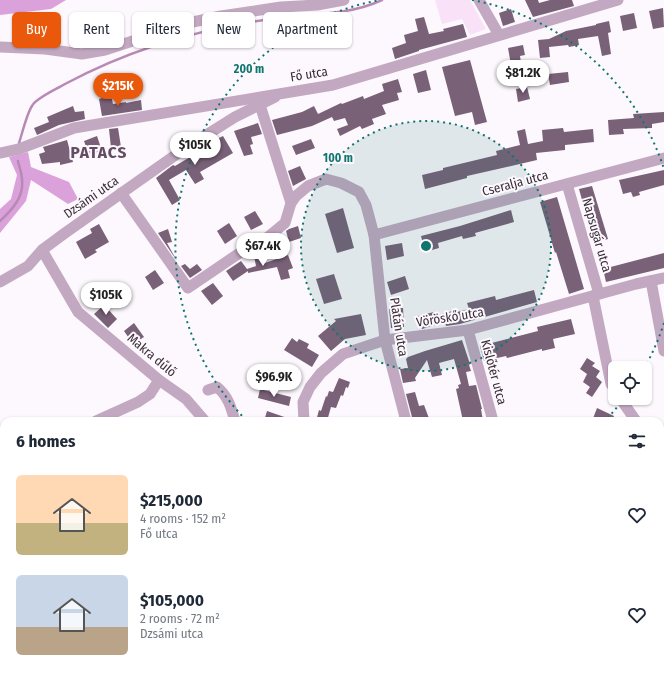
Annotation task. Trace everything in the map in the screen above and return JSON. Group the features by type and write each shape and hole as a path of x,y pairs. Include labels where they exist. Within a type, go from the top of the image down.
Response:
{"street":[{"path":"0,47 45,49 82,54 105,50 188,23 221,16 281,6 317,5 344,0"},
{"path":"479,0 499,35"},
{"name":"Fő utca","path":"0,153 19,149 74,128 333,85 618,0"},
{"name":"Dzsámi utca","path":"0,282 28,266 42,250 184,149 235,117 285,92"},
{"path":"121,193 188,288 241,252 268,237 285,223 292,203 260,105"},
{"name":"Cseralja utca","path":"374,235 664,158"},
{"name":"Platán utca","path":"292,203 296,196 308,186 326,179 341,183 359,192 366,205 374,235 385,340 405,417"},
{"name":"Napsugár utca","path":"567,184 596,295 608,366"},
{"name":"Makra dűlő","path":"42,250 78,312 159,380 186,399 202,417"},
{"name":"Vöröskő utca","path":"304,417 303,402 310,387 321,372 343,354 385,340 468,330 664,278"},
{"path":"651,281 664,351"},
{"name":"Kislőtér utca","path":"468,330 492,417"},
{"path":"105,417 138,402 150,394 159,380"},
{"path":"208,390 217,387 224,393 234,417"},
{"path":"625,405 633,417"}],"shaded area":[{"path":"0,0 66,0 51,9 12,12 12,14 0,15"},
{"path":"435,0 470,0 486,29 470,35 462,19 442,24"},
{"path":"28,152 31,167 69,182 78,199 68,204 31,180 26,201 0,233 0,209 11,199 17,175 9,157"}],"building":[{"path":"525,0 538,0 539,3 550,0 572,0 574,6 533,17"},
{"path":"663,8 664,27 653,29 649,11"},
{"path":"511,9 515,22 503,26 499,13"},
{"path":"634,13 637,28 623,31 620,16"},
{"path":"424,17 429,34 444,31 443,29 463,24 467,37 419,50 395,59 392,48 406,43 404,35 418,31 415,19"},
{"path":"609,21 611,32 608,33 611,54 602,56 598,36 578,39 579,45 569,47 568,45 549,47 550,57 540,58 538,40 549,39 566,31"},
{"path":"523,45 525,55 520,56 521,63 511,65 508,48"},
{"path":"470,60 487,122 475,125 472,112 455,116 442,67"},
{"path":"426,70 431,90 418,93 413,74"},
{"path":"568,72 569,82 550,85 548,74"},
{"path":"398,79 402,92 397,93 399,100 382,105 386,114 372,119 374,124 362,129 360,126 340,136 337,129 348,125 345,118 334,121 332,117 312,126 277,135 272,120 302,112 314,106 318,114 341,103 342,104 363,96 364,99 384,91 382,84"},
{"path":"527,87 530,99 518,102 516,89"},
{"path":"111,95 113,104 141,100 142,110 102,116 99,99"},
{"path":"73,106 75,112 84,111 85,119 59,125 37,135 34,128 49,122 47,117"},
{"path":"664,112 664,122 652,124 652,128 623,129 624,134 609,135 608,120 634,118 633,114"},
{"path":"258,123 262,134 251,137 253,144 250,145 253,154 244,156 234,131"},
{"path":"118,128 121,147 111,148 109,129"},
{"path":"563,128 564,132 593,129 594,142 565,145 565,150 536,153 537,160 467,176 467,178 425,189 422,175 443,170 443,168 497,155 496,151 520,145 517,131 525,129 528,144 543,141 542,130"},
{"path":"97,136 102,151 89,155 84,141"},
{"path":"223,136 233,153 200,172 204,179 195,184 186,170 169,180 180,200 172,205 156,178 173,165 175,166 207,147 205,145"},
{"path":"311,139 315,148 296,155 292,146"},
{"path":"67,140 73,162 60,165 60,162 42,164 39,154 45,152 43,147"},
{"path":"300,166 306,179 293,186 288,171"},
{"path":"664,170 664,185 639,192 640,195 633,197 631,192 623,194 619,180"},
{"path":"592,186 608,239 594,243 579,189"},
{"path":"557,197 584,289 569,294 540,202"},
{"path":"343,208 354,248 337,253 325,214"},
{"path":"511,210 514,222 475,233 476,236 463,239 462,236 438,243 439,248 425,252 421,236 460,226"},
{"path":"255,211 263,224 251,230 244,217"},
{"path":"229,223 237,236 225,244 217,231"},
{"path":"99,224 109,242 95,250 97,252 85,259 76,242 92,233 90,229"},
{"path":"298,226 301,238 289,242 286,231"},
{"path":"168,229 172,242 167,243 177,261 158,233"},
{"path":"402,243 404,256 387,260 385,246"},
{"path":"664,253 664,268 606,282 603,269"},
{"path":"263,254 265,263 288,255 293,268 288,270 290,278 281,280 277,267 248,273 248,271 233,281 226,271 241,261 247,269 256,266 254,256"},
{"path":"185,264 190,269 197,264 202,270 190,278 181,266"},
{"path":"155,270 164,283 153,290 145,277"},
{"path":"334,274 342,299 324,304 316,279"},
{"path":"405,276 409,289 391,295 387,282"},
{"path":"213,283 223,296 212,305 201,291"},
{"path":"534,290 537,302 460,324 446,326 445,322 422,329 418,316 434,312 435,316 456,310 457,312 469,309 467,303 495,296 496,300"},
{"path":"104,305 117,319 108,328 94,314"},
{"path":"403,308 404,327 391,328 389,309"},
{"path":"361,314 366,335 345,339 331,351 318,336 336,321 334,319"},
{"path":"571,319 575,334 553,339 555,348 542,351 542,349 507,358 506,356 484,361 480,346 538,331 537,327"},
{"path":"134,323 144,337 133,344 124,331"},
{"path":"292,338 297,342 299,339 309,344 307,348 319,355 312,367 284,350"},
{"path":"462,340 470,364 471,371 466,372 469,386 476,385 482,409 482,417 462,417 456,389 459,388 458,385 461,384 454,359 439,363 442,375 432,377 427,360 415,378 416,381 403,383 400,369 408,368 406,359 425,351"},
{"path":"587,358 595,363 592,366 600,371 596,377 602,382 592,397 586,393 590,387 583,382 587,374 580,369"},
{"path":"339,378 350,382 348,388 346,387 343,396 341,395 336,408 331,407 328,417 317,417 329,391 333,392"},
{"path":"260,389 291,397 289,406 258,398"},
{"path":"415,392 419,406 424,405 428,417 412,417 406,394"},
{"path":"597,408 614,416 614,417 594,417"},
{"path":"267,411 284,417 265,417"}],"waterway":[{"path":"19,143 28,113 34,103 65,84 116,60 168,41 222,27 278,18 317,15 357,9 382,0"},
{"path":"0,221 13,208 21,192 22,177 18,161"}],"district":[{"name":"PATACS","path":"99,152"}]}
